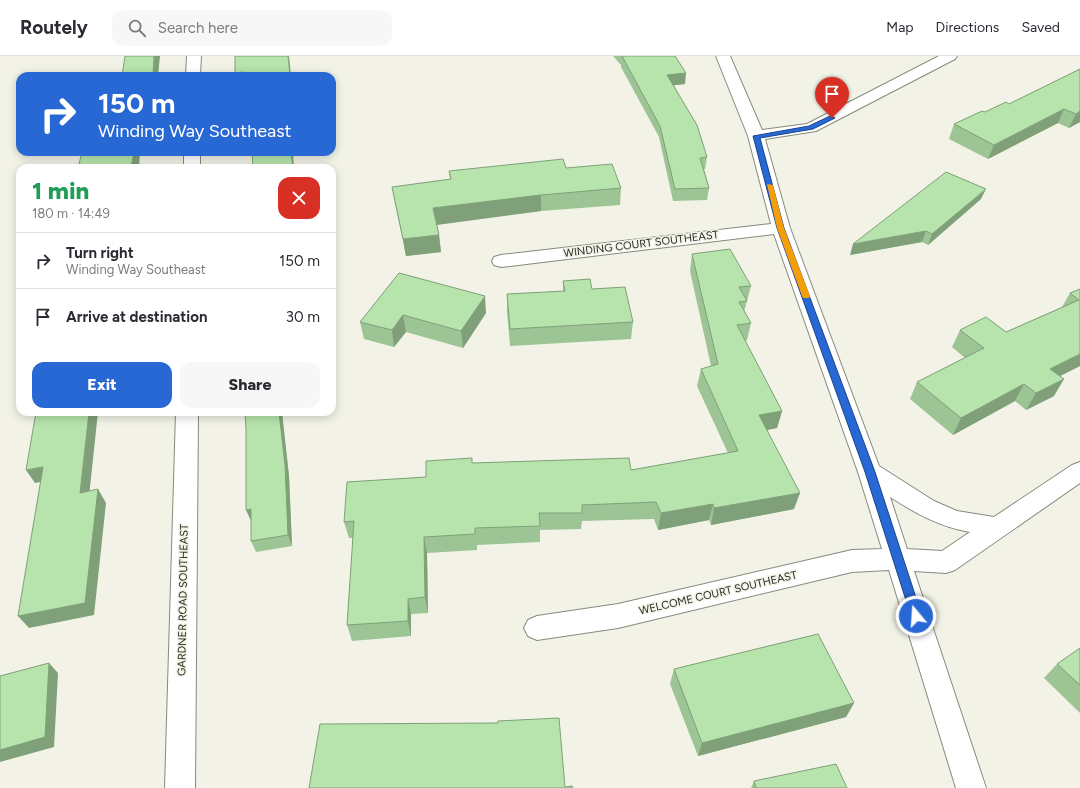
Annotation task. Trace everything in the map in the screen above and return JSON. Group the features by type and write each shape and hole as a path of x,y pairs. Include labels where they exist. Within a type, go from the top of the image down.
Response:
{"street":[{"path":"193,72 194,56"},
{"path":"723,56 756,136 781,228 870,472 971,788"},
{"path":"756,136 811,128 950,56"},
{"name":"WINDING COURT SOUTHEAST","path":"501,261 781,228"},
{"name":"GARDNER ROAD SOUTHEAST","path":"180,788 187,416"},
{"name":"WELCOME COURT SOUTHEAST","path":"537,628 618,616 852,561 898,559 946,562 1080,471"},
{"path":"870,472 926,508 955,520 997,527"}],"building":[{"path":"125,56 154,56 153,72 123,72"},
{"path":"235,56 288,56 290,72 235,72"},
{"path":"622,56 675,56 686,73 667,75 697,125 707,157 700,158 709,188 675,189 660,126"},
{"path":"1080,69 1080,111 1076,114 1064,109 994,145 954,124 1006,102 1009,104"},
{"path":"81,156 133,156 132,164 79,164"},
{"path":"252,156 292,156 292,164 253,164"},
{"path":"563,159 566,168 612,164 621,188 541,195 433,208 439,235 403,239 392,187 451,179 449,171"},
{"path":"946,172 986,189 932,234 926,231 853,244"},
{"path":"730,249 751,286 739,287 747,301 739,302 751,323 737,325 782,411 759,415 800,493 714,508 713,504 661,513 656,502 582,505 582,513 539,513 540,526 475,528 475,534 424,537 425,597 408,599 408,621 347,625 354,521 344,522 347,482 426,477 426,461 472,458 472,463 629,458 631,470 738,451 701,369 718,364 692,254"},
{"path":"399,273 485,296 461,331 403,315 392,330 360,322"},
{"path":"590,279 592,289 625,287 633,322 510,329 507,294 565,291 563,281"},
{"path":"1080,289 1080,354 1050,369 1064,379 1036,393 1024,384 961,418 917,382 984,348 960,330 986,317 1006,332 1079,300 1070,293"},
{"path":"35,416 89,416 80,493 98,489 85,603 18,616 43,467 26,470"},
{"path":"245,416 279,416 285,465 288,535 251,541 251,509 246,510"},
{"path":"818,634 854,703 702,743 674,669"},
{"path":"1080,648 1080,685 1057,664"},
{"path":"49,663 45,737 0,750 0,676"},
{"path":"559,718 565,787 572,786 573,788 309,788 320,724 498,723 498,721"},
{"path":"836,764 847,788 756,788 754,781"}],"slow traffic":[{"path":"769,185 781,228 806,296"}],"route":[{"path":"832,118 811,128 756,136 781,228 870,472 916,616"}]}
